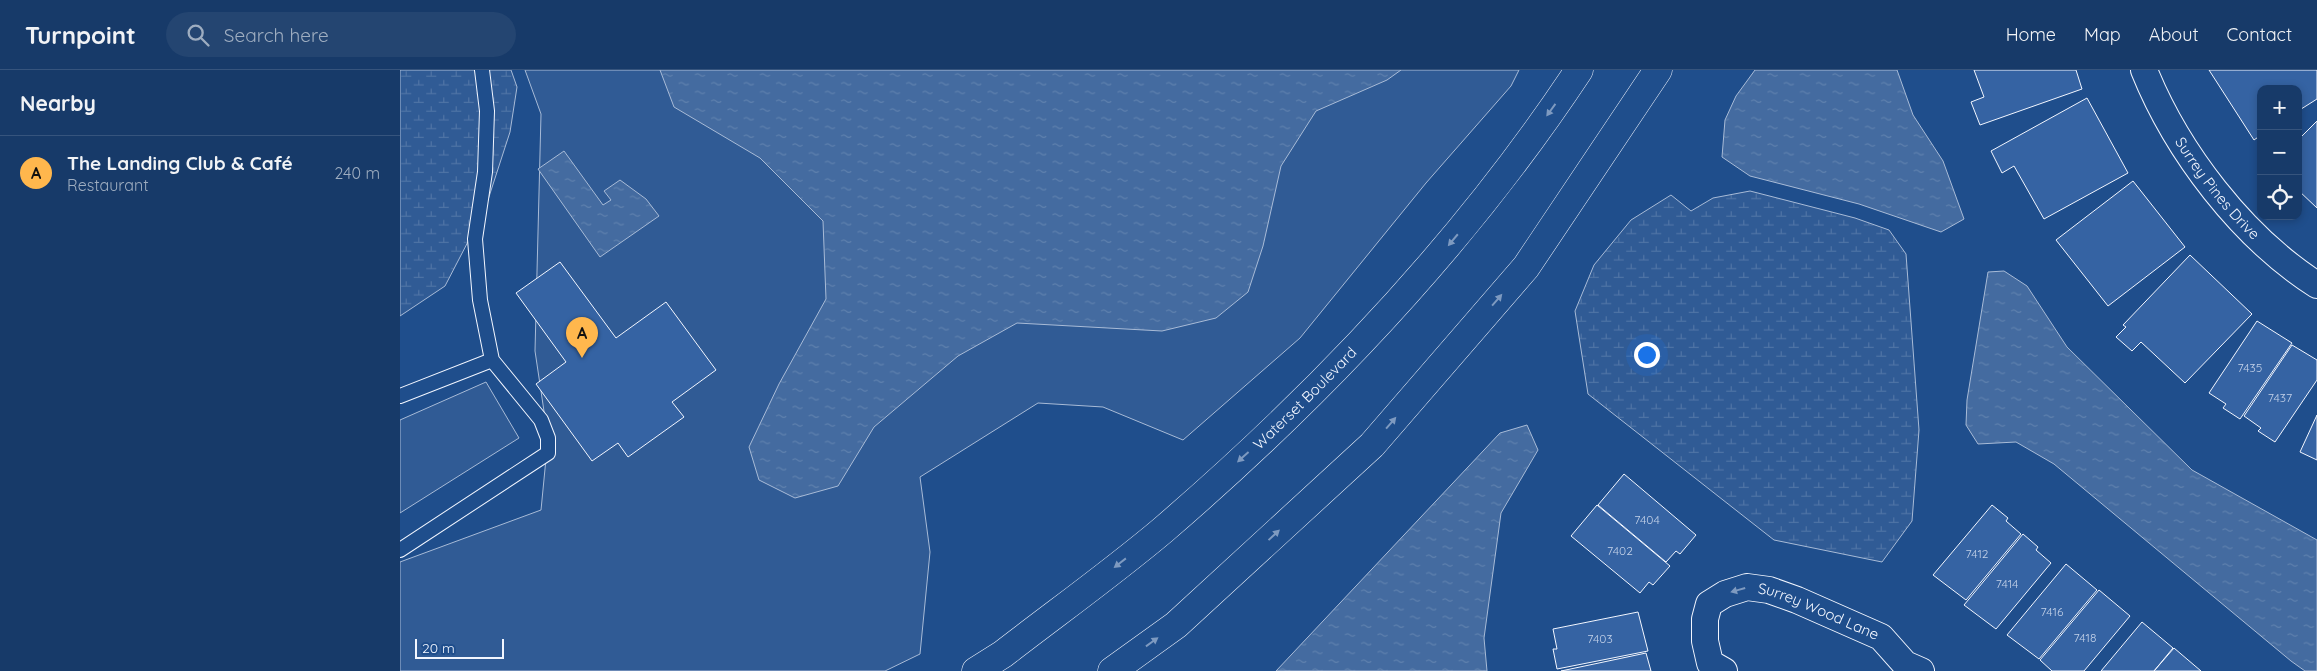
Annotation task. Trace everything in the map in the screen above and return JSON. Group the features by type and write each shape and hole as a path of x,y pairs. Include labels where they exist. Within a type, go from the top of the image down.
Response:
{"street":[{"name":"Waterset Boulevard","path":"976,671 1003,654 1162,530 1314,393 1403,299 1487,199 1578,70"},
{"path":"1112,671 1176,625 1372,445 1526,267 1658,70"},
{"name":"Surrey Pines Drive","path":"2144,70 2151,88 2183,143 2221,199 2261,240 2317,285"},
{"name":"Surrey Wood Lane","path":"1724,671 1710,663 1705,641 1705,618 1709,604 1725,594 1747,587 1769,590 1797,600 1881,637 1904,669"}],"lane":[{"path":"400,550 548,453 548,438 541,420 492,360 480,300 475,239 485,163 487,111 482,70"},
{"path":"400,396 492,360"}],"shaded area":[{"path":"525,70 1519,70 1511,86 1426,183 1300,338 1183,440 1103,407 1038,403 920,477 930,552 920,654 885,671 400,671 400,562 541,510 548,438 535,351 541,114"},
{"path":"486,382 519,438 400,513 400,420"}],"green space":[{"path":"400,70 511,70 517,87 510,132 485,209 445,286 400,316"},
{"path":"1750,191 1855,218 1889,230 1906,254 1919,430 1912,521 1882,562 1774,540 1588,394 1575,311 1594,265 1631,220 1671,195 1691,211 1713,198"}],"water":[{"path":"660,70 1401,70 1387,80 1316,111 1281,166 1263,246 1248,292 1216,318 1162,331 1017,323 958,356 874,427 838,486 795,498 759,480 749,447 779,384 826,299 823,221 760,158 674,107"},
{"path":"1755,70 1897,70 1913,115 1943,161 1964,219 1941,232 1859,204 1750,176 1722,157 1725,120 1736,96"},
{"path":"564,151 603,205 611,200 604,191 620,180 646,199 659,216 600,257 538,169"},
{"path":"2004,271 2027,286 2067,347 2192,470 2317,540 2317,671 2305,671 2291,661 2054,464 2016,442 1978,444 1966,425 1967,400 1988,272"},
{"path":"1527,425 1538,450 1501,513 1484,638 1487,671 1276,671 1500,433"}],"building":[{"path":"1974,70 2076,70 2082,89 1980,125 1971,102 1984,97"},
{"path":"2209,70 2317,70 2317,99 2302,108 2302,85 2257,85 2257,138 2254,140"},
{"path":"2087,98 2128,173 2044,219 2014,166 2002,173 1991,151"},
{"path":"2317,121 2317,208 2302,194 2302,136"},
{"path":"2133,181 2185,247 2108,306 2056,240"},
{"path":"2190,255 2252,314 2185,383 2141,342 2132,351 2116,337 2126,327 2123,325"},
{"path":"560,262 616,338 666,302 716,370 672,402 684,417 628,457 618,443 592,461 536,384 566,362 516,293"},
{"path":"2257,321 2292,343 2240,419 2223,408 2226,404 2209,393"},
{"path":"2292,345 2317,360 2317,380 2275,442 2258,431 2261,428 2244,416"},
{"path":"2317,415 2317,460 2300,452"},
{"path":"1624,474 1696,535 1680,554 1676,551 1666,562 1598,505"},
{"path":"1597,505 1670,566 1653,585 1649,582 1640,593 1571,536"},
{"path":"1992,505 2008,518 2006,521 2021,534 1966,600 1933,575"},
{"path":"2023,534 2038,547 2036,550 2051,563 1996,629 1964,605"},
{"path":"2066,564 2097,590 2039,659 2007,635"},
{"path":"2099,590 2130,616 2084,671 2052,671 2040,660"},
{"path":"1638,612 1648,651 1557,669 1553,649 1557,649 1553,629"},
{"path":"2142,622 2173,648 2154,671 2101,671"},
{"path":"2174,648 2201,671 2154,671"},
{"path":"1646,653 1651,671 1561,671"}],"place":[{"name":"The Landing Club & Café","path":"582,358"}]}
